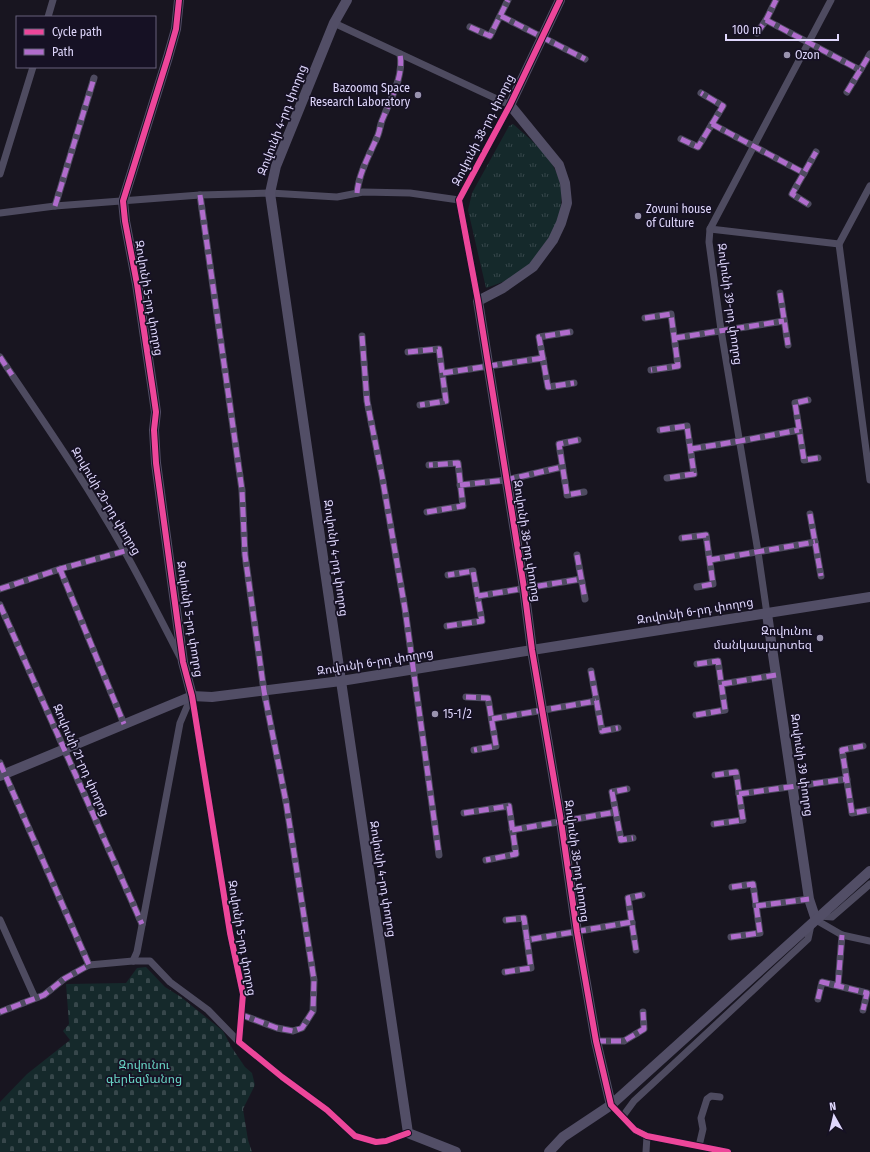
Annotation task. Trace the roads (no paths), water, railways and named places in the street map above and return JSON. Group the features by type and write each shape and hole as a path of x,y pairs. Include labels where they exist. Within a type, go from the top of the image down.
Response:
{"street":[{"path":"48,16 53,0"},
{"name":"Զովունի 5-րդ փողոց","path":"179,0 176,29 123,201 156,412 154,430 156,463 183,662 192,696 230,933 243,994 239,1042"},
{"name":"Զովունի 4-րդ փողոց","path":"347,0 334,23 276,166 270,193 408,1133"},
{"path":"470,26 490,36 508,0"},
{"name":"Զովունի 38-րդ փողոց","path":"560,0 510,106 460,200 478,301 524,588 532,650 561,821 577,932 596,1041 611,1105"},
{"path":"757,33 766,20 776,0"},
{"name":"Զովունի 39-րդ փողոց","path":"768,614 721,330 709,242 710,229 831,0"},
{"path":"501,16 584,59"},
{"path":"766,20 860,70"},
{"path":"334,23 510,106 559,165 565,183 567,203 561,223 553,240 533,267 504,288 478,301"},
{"path":"357,193 360,176 379,132 397,82 401,62 400,54"},
{"path":"847,92 870,54"},
{"path":"0,174 33,68"},
{"path":"55,206 94,78"},
{"path":"681,139 698,147 723,106 701,94"},
{"path":"712,124 804,173"},
{"path":"808,204 792,194 816,152"},
{"path":"870,186 839,244 870,480"},
{"path":"0,213 55,206 200,195 270,193 337,197 363,192 410,193 460,200"},
{"path":"200,195 242,490 245,555 264,691 286,802 314,980 313,1011 302,1028 293,1031 277,1028 242,1015"},
{"path":"710,229 839,244"},
{"path":"780,293 788,345"},
{"path":"645,318 671,314 675,338 678,366 651,370"},
{"path":"675,338 784,321"},
{"path":"570,332 539,337 548,387 574,383"},
{"path":"362,336 367,401 404,601 439,855"},
{"path":"408,352 439,348 446,401 420,405"},
{"name":"Զովունի 20-րդ փողոց","path":"0,357 97,505 124,551 183,662"},
{"path":"443,373 543,358"},
{"path":"808,400 795,403 804,460 818,458"},
{"path":"660,430 687,426 691,449 694,474 667,478"},
{"path":"691,449 740,442 799,430"},
{"path":"578,440 558,444 567,495 584,492"},
{"path":"427,512 463,506 458,463 429,465"},
{"path":"460,485 506,480 562,467"},
{"path":"810,514 821,576"},
{"path":"682,538 706,535 713,584 697,587"},
{"path":"710,560 815,542"},
{"path":"1,586 124,551"},
{"path":"577,555 584,599"},
{"path":"60,569 124,724"},
{"path":"447,626 482,621 473,571 448,574"},
{"path":"478,596 581,579"},
{"name":"Զովունի 6-րդ փողոց","path":"2,775 192,696 212,697 341,681 870,597"},
{"name":"Զովունի 21-րդ փողոց","path":"0,605 142,924"},
{"name":"Զովունի 39 փողոց","path":"768,614 809,899 815,920"},
{"path":"696,715 725,710 718,661 697,664"},
{"path":"591,671 602,731 618,728"},
{"path":"722,684 776,675"},
{"path":"133,961 137,952 180,723 192,696"},
{"path":"466,697 488,698 492,719 496,746 474,750"},
{"path":"492,719 596,701"},
{"path":"863,746 842,750 852,813 870,810"},
{"path":"0,763 2,775 89,965"},
{"path":"714,824 743,820 736,772 715,775"},
{"path":"740,794 847,779"},
{"path":"628,789 612,792 621,840 633,838"},
{"path":"464,813 509,806 516,854 486,860"},
{"path":"512,830 616,812"},
{"path":"549,1152 563,1137 611,1105 870,871"},
{"path":"731,937 760,933 753,884 732,887"},
{"path":"815,920 832,917 870,884"},
{"path":"636,950 628,898 642,895"},
{"path":"756,906 809,899"},
{"path":"505,972 531,968 524,918 506,920"},
{"path":"0,920 35,998"},
{"path":"815,920 842,935 870,941"},
{"path":"623,1116 634,1100 808,939 815,920"},
{"path":"527,940 632,922"},
{"path":"838,986 842,935"},
{"path":"0,1012 44,995 64,979 89,965 150,961 170,982 208,1010 239,1042 282,1077 327,1110 355,1136 376,1142 386,1141 408,1133 456,1152"},
{"path":"818,998 822,982 867,993 863,1010"},
{"path":"596,1041 624,1041 644,1029 643,1012"},
{"path":"703,1148 702,1118 707,1099 711,1096 720,1097"},
{"path":"611,1105 635,1130 647,1136 728,1152"},
{"path":"646,1152 647,1136"}],"place":[{"name":"Ozon","path":"787,55"},
{"name":"Bazoomq Space Research Laboratory","path":"418,95"},
{"name":"Zovuni house of Culture","path":"638,216"},
{"name":"Զովունու մանկապարտեզ","path":"820,638"},
{"name":"15-1/2","path":"435,714"}],"park label":[{"name":"Զովունու գերեզմանոց","path":"144,1072"}]}
